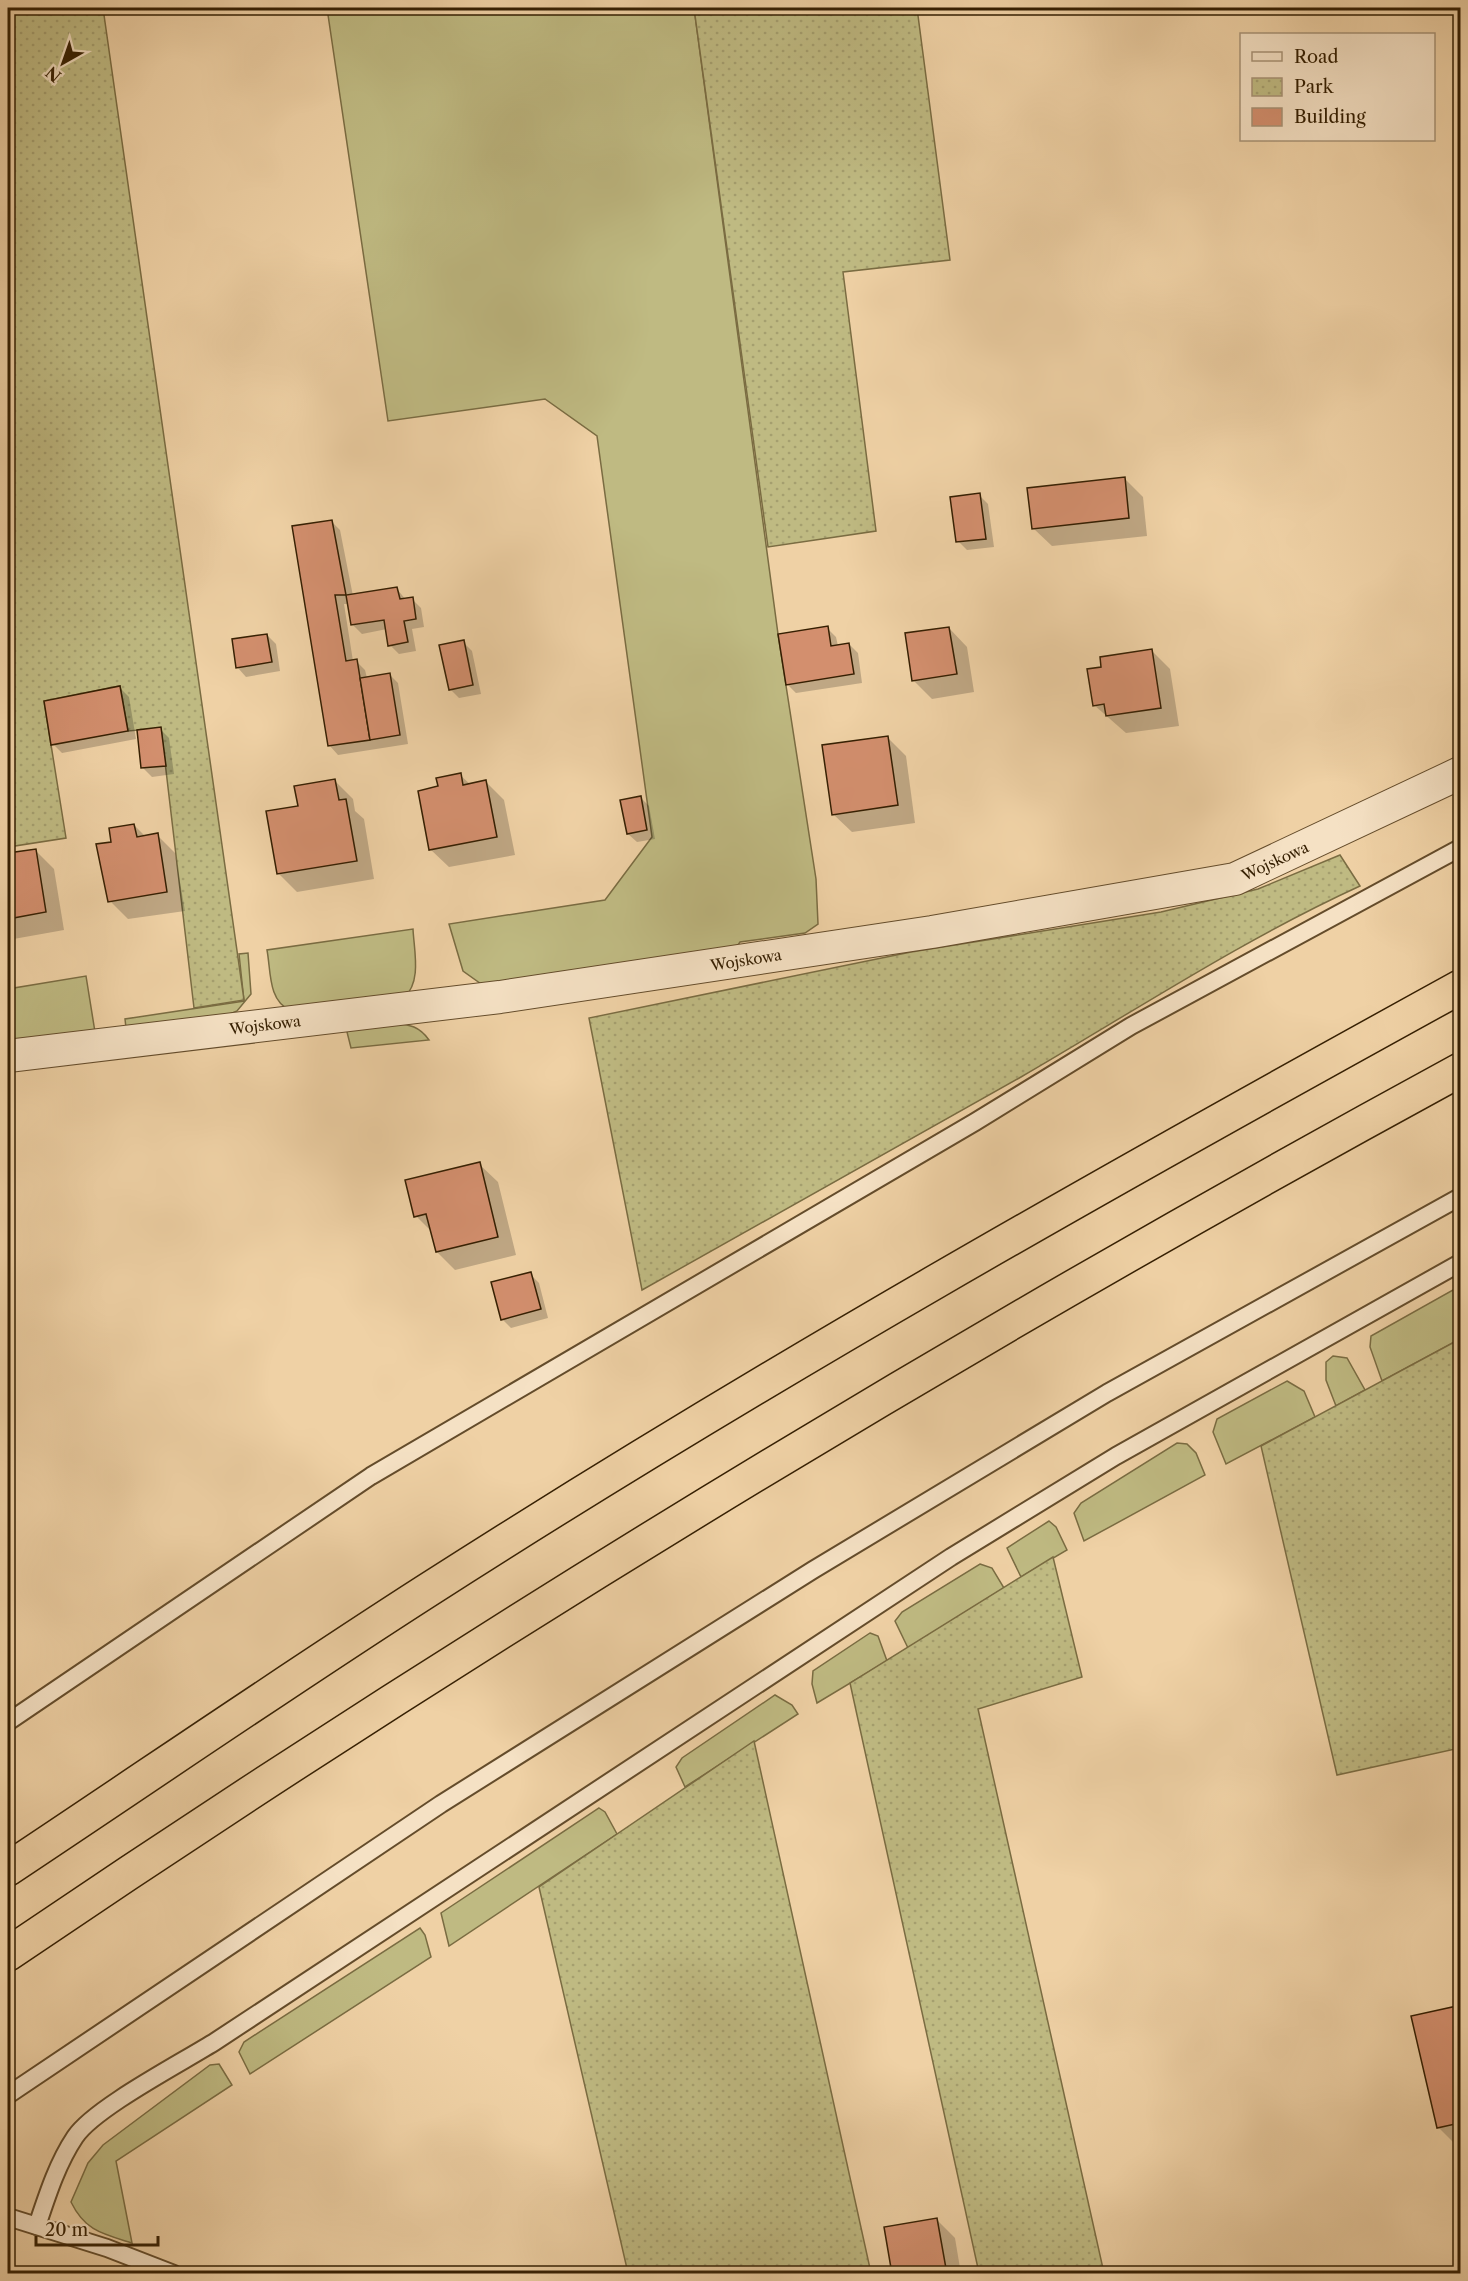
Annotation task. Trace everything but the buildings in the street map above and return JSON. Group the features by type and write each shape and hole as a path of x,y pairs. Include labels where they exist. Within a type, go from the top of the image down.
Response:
{"highway":[{"path":"8,1869 429,1590 756,1388 1149,1158 1461,987"},
{"path":"8,1954 153,1856 490,1637 841,1422 1178,1226 1461,1070"}],"street":[{"name":"Wojskowa","path":"8,1056 500,997 932,932 1235,879 1461,773"}],"lane":[{"path":"8,1722 371,1476 975,1122 1131,1026 1461,848"},
{"path":"8,2095 441,1804 813,1570 1107,1393 1461,1197"},
{"path":"37,2226 58,2168 76,2135 102,2112 255,2016 951,1557 1116,1456 1461,1263"},
{"path":"8,2217 107,2248 174,2274"}],"green space":[{"path":"8,8 103,8 244,1000 194,1008 161,728 128,731 120,686 44,701 66,838 8,847"},
{"path":"327,8 694,8 778,634 816,879 818,924 805,933 740,942 736,948 484,986 463,971 449,924 605,900 652,837 597,436 545,399 388,421"},
{"path":"694,8 917,8 950,260 843,272 876,531 768,547"},
{"path":"1340,855 1360,886 1230,953 1021,1077 642,1290 589,1018 911,952 1161,912 1258,889"},
{"path":"413,929 415,974 410,991 404,998 290,1010 283,1006 274,993 267,950"},
{"path":"248,953 251,994 237,1011 223,1017 126,1028 125,1019 244,1001 239,954"},
{"path":"86,976 95,1032 8,1042 8,989"},
{"path":"394,1023 414,1027 429,1040 351,1048 346,1028"},
{"path":"1460,1286 1460,1339 1382,1381 1370,1347 1371,1336"},
{"path":"1460,1339 1460,1748 1337,1775 1261,1446"},
{"path":"1333,1356 1347,1358 1365,1390 1336,1406 1326,1380 1326,1362"},
{"path":"1287,1381 1304,1391 1315,1417 1226,1464 1213,1432 1217,1419"},
{"path":"1177,1443 1187,1444 1196,1453 1205,1475 1084,1541 1074,1513 1081,1503"},
{"path":"1049,1521 1056,1527 1067,1550 1021,1577 1007,1548"},
{"path":"1053,1557 1082,1677 978,1709 1104,2273 979,2273 850,1683"},
{"path":"980,1564 992,1568 1004,1588 908,1648 895,1621 902,1612"},
{"path":"870,1633 878,1636 887,1661 817,1703 812,1684 813,1671"},
{"path":"775,1695 792,1705 798,1714 685,1787 676,1767 682,1758"},
{"path":"754,1741 871,2273 628,2273 539,1887"},
{"path":"599,1808 605,1812 617,1834 449,1946 441,1913"},
{"path":"420,1928 425,1935 431,1957 250,2074 239,2052 244,2042"},
{"path":"219,2064 232,2085 116,2161 132,2243 104,2234 89,2225 76,2212 71,2202 88,2163 103,2145 210,2065"}]}
